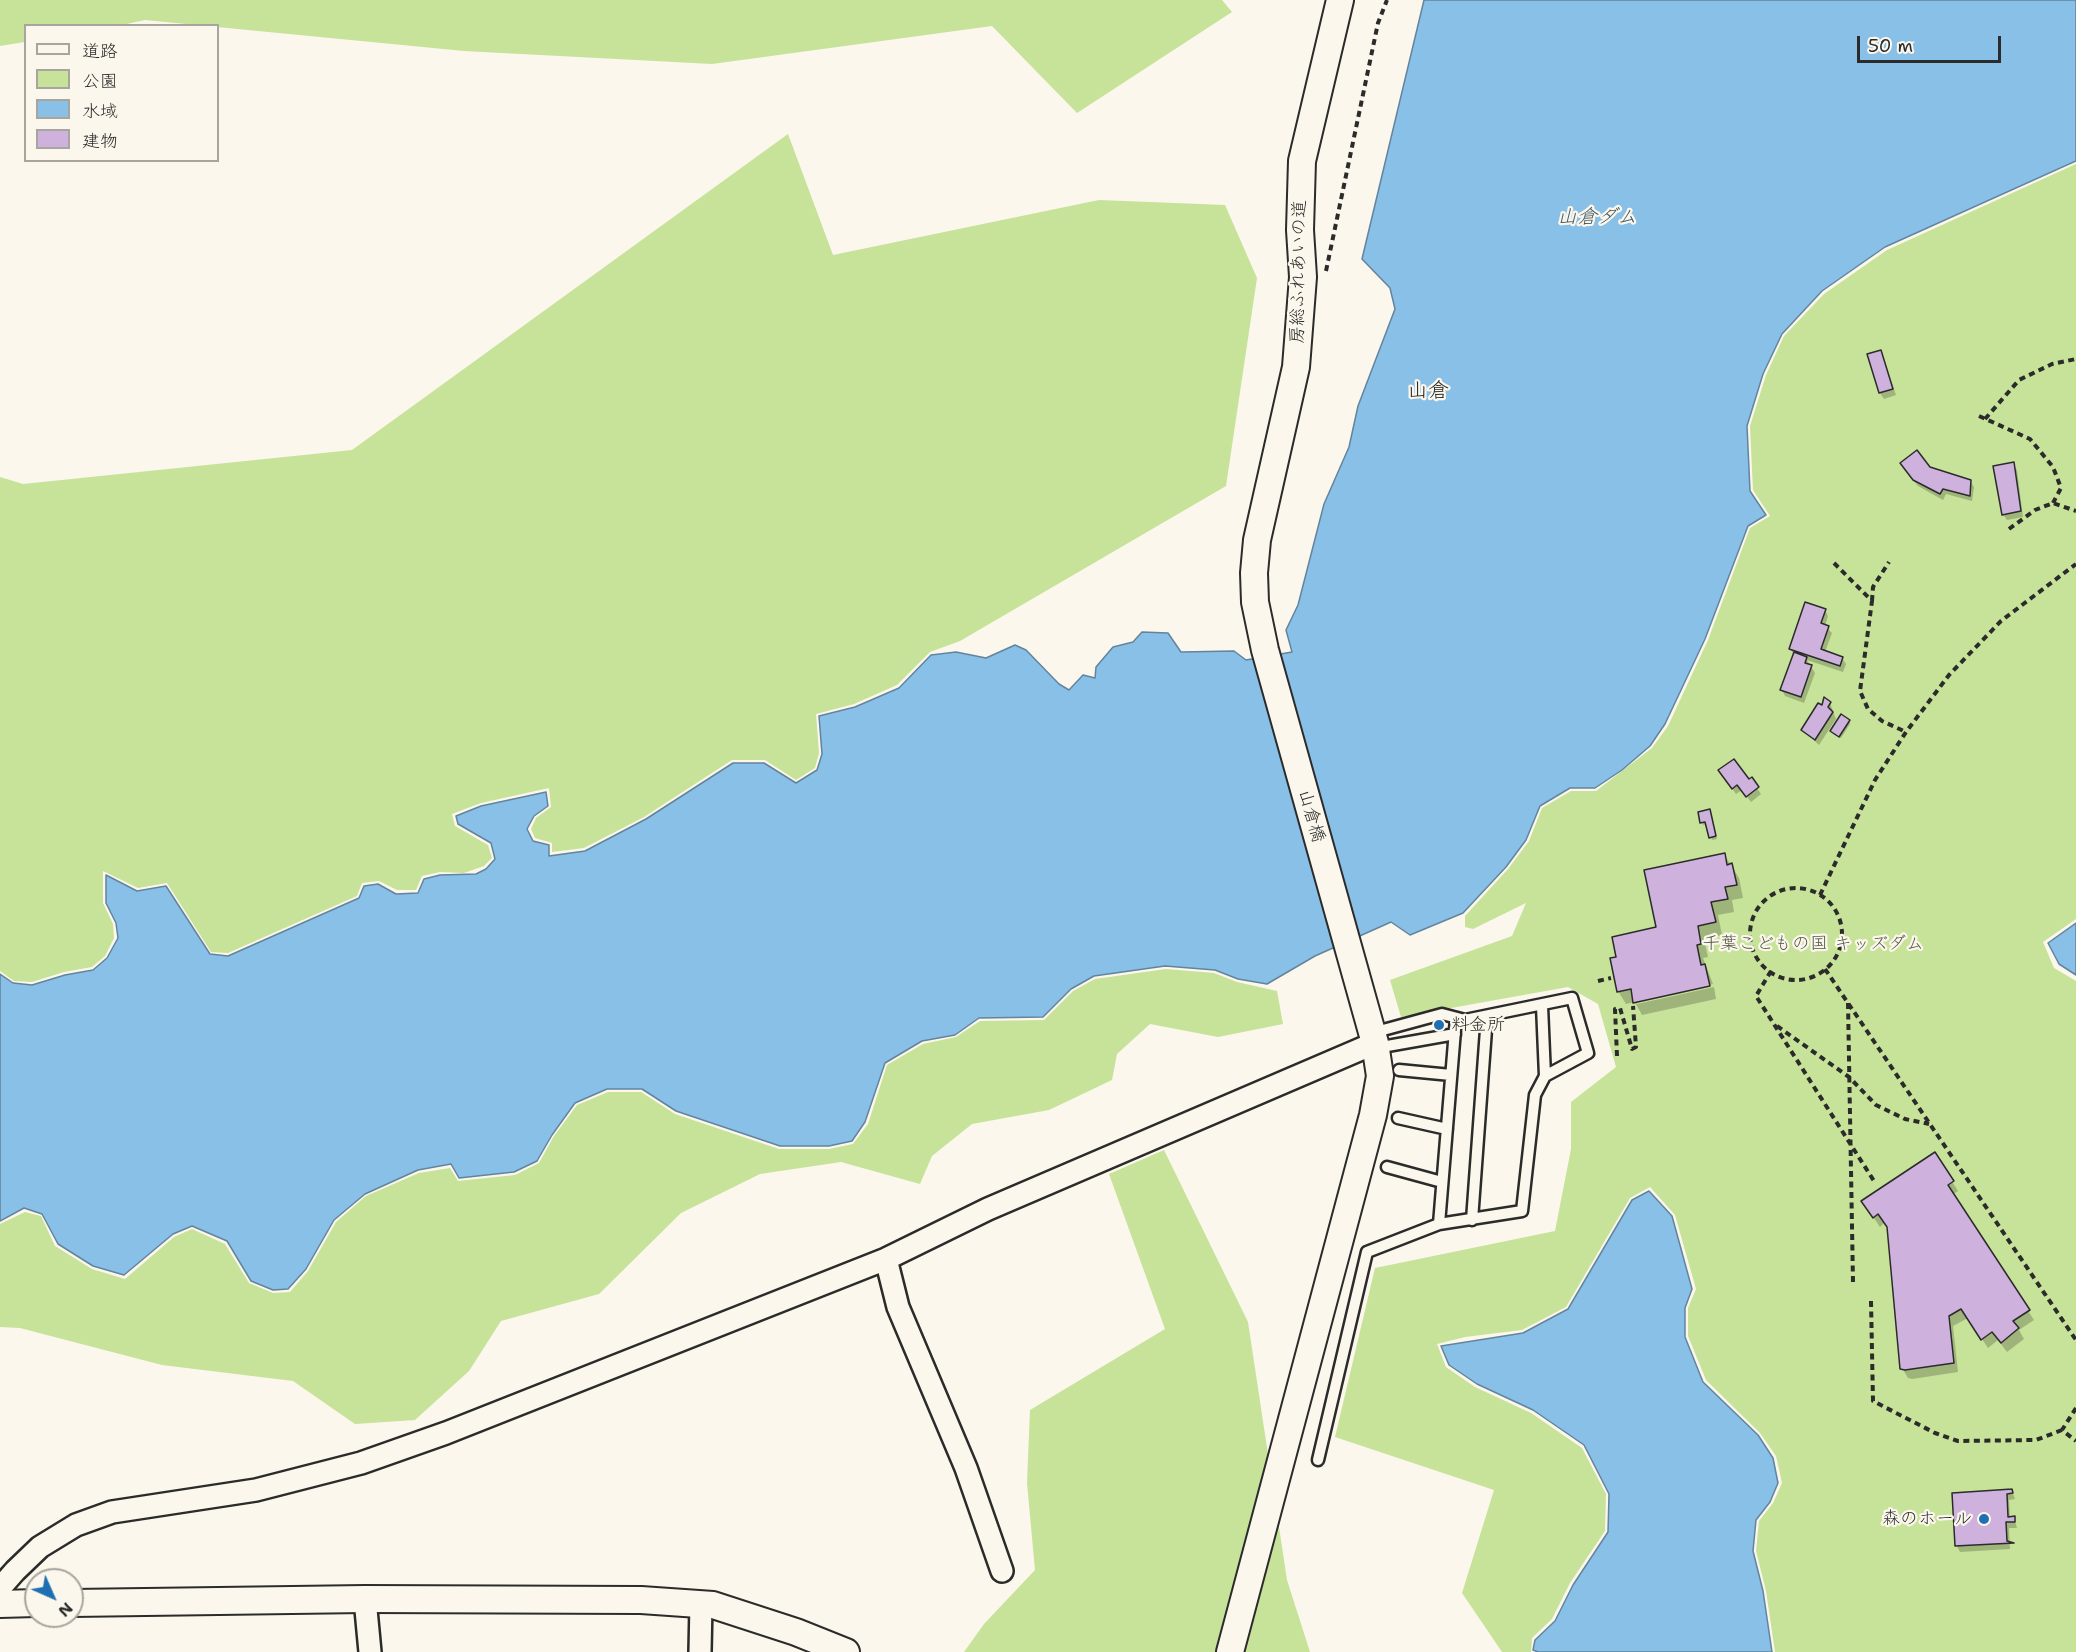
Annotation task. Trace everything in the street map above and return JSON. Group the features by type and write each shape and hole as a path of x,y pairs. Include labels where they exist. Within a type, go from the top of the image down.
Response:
{"street":[{"name":"房総ふれあいの道","path":"1265,650 1255,602 1257,540 1296,367 1303,277 1300,230 1302,161 1340,0"},
{"name":"山倉橋","path":"1230,1652 1373,1115 1380,1076 1374,1041 1265,650"},
{"path":"0,1598 0,1588 15,1571 40,1547 76,1525 112,1512 256,1490 361,1463 446,1433 886,1259 988,1209 1374,1041"},
{"path":"886,1259 898,1307 966,1468 1002,1571"},
{"path":"84,1603 366,1599 641,1600 724,1608 819,1647 846,1652"},
{"path":"366,1599 370,1652"},
{"path":"0,1604 24,1603"},
{"path":"700,1652 701,1604"}],"lane":[{"path":"1374,1041 1442,1014 1460,1019 1487,1016 1572,999 1588,1053 1545,1076"},
{"path":"1318,1460 1367,1252 1439,1224 1522,1210 1535,1095 1545,1076 1542,1006"},
{"path":"1472,1220 1487,1016"},
{"path":"1439,1224 1455,1034 1460,1019"},
{"path":"1374,1041 1455,1034"},
{"path":"1399,1070 1451,1075"},
{"path":"1398,1118 1447,1129"},
{"path":"1387,1167 1442,1182"}],"path":[{"path":"1985,419 2019,380 2052,364 2076,358"},
{"path":"1978,416 2030,439 2054,467 2061,488 2054,503"},
{"path":"2009,529 2036,510 2054,503 2076,511"},
{"path":"1889,562 1873,587 1860,691 1868,709 1882,721 1906,732"},
{"path":"1834,563 1872,602"},
{"path":"1820,895 1875,780 1906,732 1950,675 2001,621 2076,564"},
{"path":"1810,888 1820,895 1835,905 1844,933 1835,961 1812,979 1782,979 1758,962 1749,935 1758,906 1781,889 1810,888"},
{"path":"1825,969 2076,1340"},
{"path":"1771,971 1756,996 1874,1181"},
{"path":"1598,981 1611,978"},
{"path":"1848,1002 1853,1281"},
{"path":"1617,1056 1616,1010 1620,1008 1632,1049 1636,1047 1633,1006"},
{"path":"1774,1024 1849,1077 1876,1105 1905,1119 1930,1124"},
{"path":"1871,1301 1873,1401 1935,1433 1958,1441 2037,1440 2062,1430 2076,1408"},
{"path":"2062,1430 2076,1441"}],"green space":[{"path":"0,0 1222,0 1232,12 1077,113 992,26 712,64 464,51 219,27 219,24 145,20 126,24 24,24 24,42 0,46"},
{"path":"788,134 833,255 1099,200 1225,205 1257,278 1226,486 960,641 930,652 897,685 854,704 816,714 819,753 815,768 796,780 765,760 732,760 644,817 584,848 552,852 552,843 535,838 531,829 536,818 551,807 549,788 481,803 452,814 455,826 488,845 492,858 484,866 464,873 440,872 422,876 416,890 397,890 379,881 362,883 357,896 228,953 211,952 167,883 138,888 103,871 103,903 113,924 114,938 105,956 92,967 64,972 32,982 14,981 0,971 0,477 23,484 352,450"},
{"name":"千葉こどもの国 キッズダム","path":"2076,164 2076,919 2043,942 2054,968 2076,981 2076,1652 1775,1652 1766,1591 1756,1551 1759,1521 1773,1503 1782,1483 1776,1456 1760,1433 1706,1380 1688,1336 1688,1308 1696,1289 1675,1215 1650,1187 1630,1198 1566,1307 1522,1330 1465,1337 1437,1344 1446,1367 1475,1387 1531,1413 1582,1448 1606,1494 1605,1531 1570,1583 1552,1619 1532,1638 1531,1652 1502,1652 1462,1593 1494,1490 1335,1437 1375,1268 1555,1231 1571,1149 1571,1102 1616,1067 1598,1004 1568,987 1401,1017 1390,980 1512,936 1526,903 1473,929 1465,927 1465,916 1508,869 1529,841 1542,808 1571,791 1596,791 1652,748 1668,726 1708,640 1750,528 1770,516 1753,490 1750,426 1766,375 1784,336 1824,294 1887,250"},
{"path":"1166,969 1214,973 1237,982 1277,991 1283,1024 1218,1037 1150,1024 1117,1054 1112,1080 1049,1110 972,1124 932,1156 920,1184 841,1162 760,1174 681,1213 599,1294 501,1321 469,1371 415,1420 355,1424 293,1381 162,1365 20,1328 0,1327 0,1224 25,1212 41,1216 55,1246 92,1269 125,1279 174,1237 192,1229 225,1244 249,1283 273,1293 290,1292 308,1271 336,1222 366,1196 419,1173 450,1168 458,1181 515,1175 539,1163 554,1136 577,1105 608,1092 641,1092 675,1114 779,1149 829,1149 853,1144 868,1124 887,1065 923,1044 956,1037 980,1021 1044,1020 1073,991 1095,979"},
{"path":"1164,1150 1248,1322 1287,1580 1310,1652 964,1652 984,1624 1035,1570 1027,1483 1030,1410 1165,1329 1109,1174"}],"water":[{"name":"山倉ダム","path":"1424,0 2076,0 2076,161 1885,247 1822,291 1782,334 1763,374 1747,426 1750,491 1766,515 1748,526 1705,639 1665,724 1650,746 1622,770 1595,788 1570,788 1540,806 1526,840 1506,867 1463,913 1410,935 1391,922 1315,956 1267,984 1238,979 1215,970 1165,966 1094,976 1071,989 1043,1017 979,1018 955,1035 922,1041 885,1063 865,1122 852,1141 829,1146 780,1146 676,1111 642,1089 607,1089 575,1103 537,1161 514,1172 459,1178 451,1164 418,1170 365,1194 334,1220 306,1269 288,1289 273,1290 251,1281 227,1241 192,1226 173,1234 124,1275 93,1266 58,1244 42,1214 24,1208 0,1221 0,974 13,983 32,985 65,975 93,970 107,958 118,938 116,923 106,903 106,875 137,891 166,886 210,954 228,956 359,898 364,886 378,884 396,894 418,893 424,879 440,875 476,874 486,869 495,859 491,843 458,824 456,816 481,806 546,792 548,806 534,816 527,829 533,841 549,845 549,856 585,851 646,819 733,763 764,763 796,783 817,770 822,754 819,716 855,707 899,688 931,655 956,652 986,658 1015,645 1026,650 1059,684 1069,690 1083,675 1095,678 1096,667 1113,647 1133,642 1142,632 1168,633 1181,652 1234,651 1246,660 1292,652 1286,630 1298,605 1324,504 1349,447 1358,406 1395,309 1390,288 1362,259"},
{"path":"2076,923 2076,975 2059,964 2048,943"},
{"path":"1649,1191 1672,1216 1692,1289 1685,1308 1685,1337 1703,1382 1758,1435 1773,1458 1778,1483 1770,1502 1756,1520 1753,1551 1763,1591 1772,1652 1538,1652 1533,1650 1535,1640 1555,1621 1573,1585 1608,1532 1609,1494 1584,1445 1533,1410 1477,1384 1449,1365 1441,1346 1523,1333 1568,1309 1632,1200"}],"building":[{"path":"1881,350 1893,389 1879,393 1867,354"},
{"path":"1917,450 1930,467 1971,480 1970,496 1943,489 1940,494 1913,480 1900,463"},
{"path":"2014,462 2021,511 2002,515 1993,466"},
{"path":"1805,602 1826,609 1821,623 1829,626 1821,649 1843,657 1840,666 1789,649"},
{"path":"1794,652 1807,657 1805,663 1812,665 1801,697 1780,690"},
{"path":"1824,697 1831,702 1828,707 1833,712 1815,740 1801,730 1818,703 1822,705"},
{"path":"1841,714 1850,720 1839,737 1830,731"},
{"path":"1734,759 1749,779 1752,777 1759,787 1746,797 1737,785 1732,789 1718,770"},
{"path":"1710,809 1716,836 1709,838 1705,822 1700,823 1698,812"},
{"path":"1725,853 1727,865 1732,863 1737,885 1725,887 1728,899 1711,902 1716,922 1698,926 1701,944 1697,945 1701,965 1705,964 1710,986 1633,1003 1631,989 1617,992 1610,958 1616,957 1612,937 1656,927 1644,870"},
{"name":"料金所","path":"1444,1021 1444,1028 1435,1029 1434,1022"},
{"path":"1935,1152 1954,1181 1948,1185 2030,1310 2013,1321 2019,1328 2001,1343 1992,1332 1981,1340 1961,1309 1949,1316 1954,1363 1905,1370 1900,1369 1887,1227 1878,1214 1873,1218 1861,1201"},
{"name":"森のホール","path":"2012,1489 2013,1493 2007,1494 2008,1517 2015,1516 2015,1522 2006,1522 2007,1541 2014,1543 1955,1546 1952,1493"}],"place":[{"name":"料金所","path":"1439,1025"},
{"name":"森のホール","path":"1984,1519"}],"district":[{"name":"山倉","path":"1428,392"}]}
